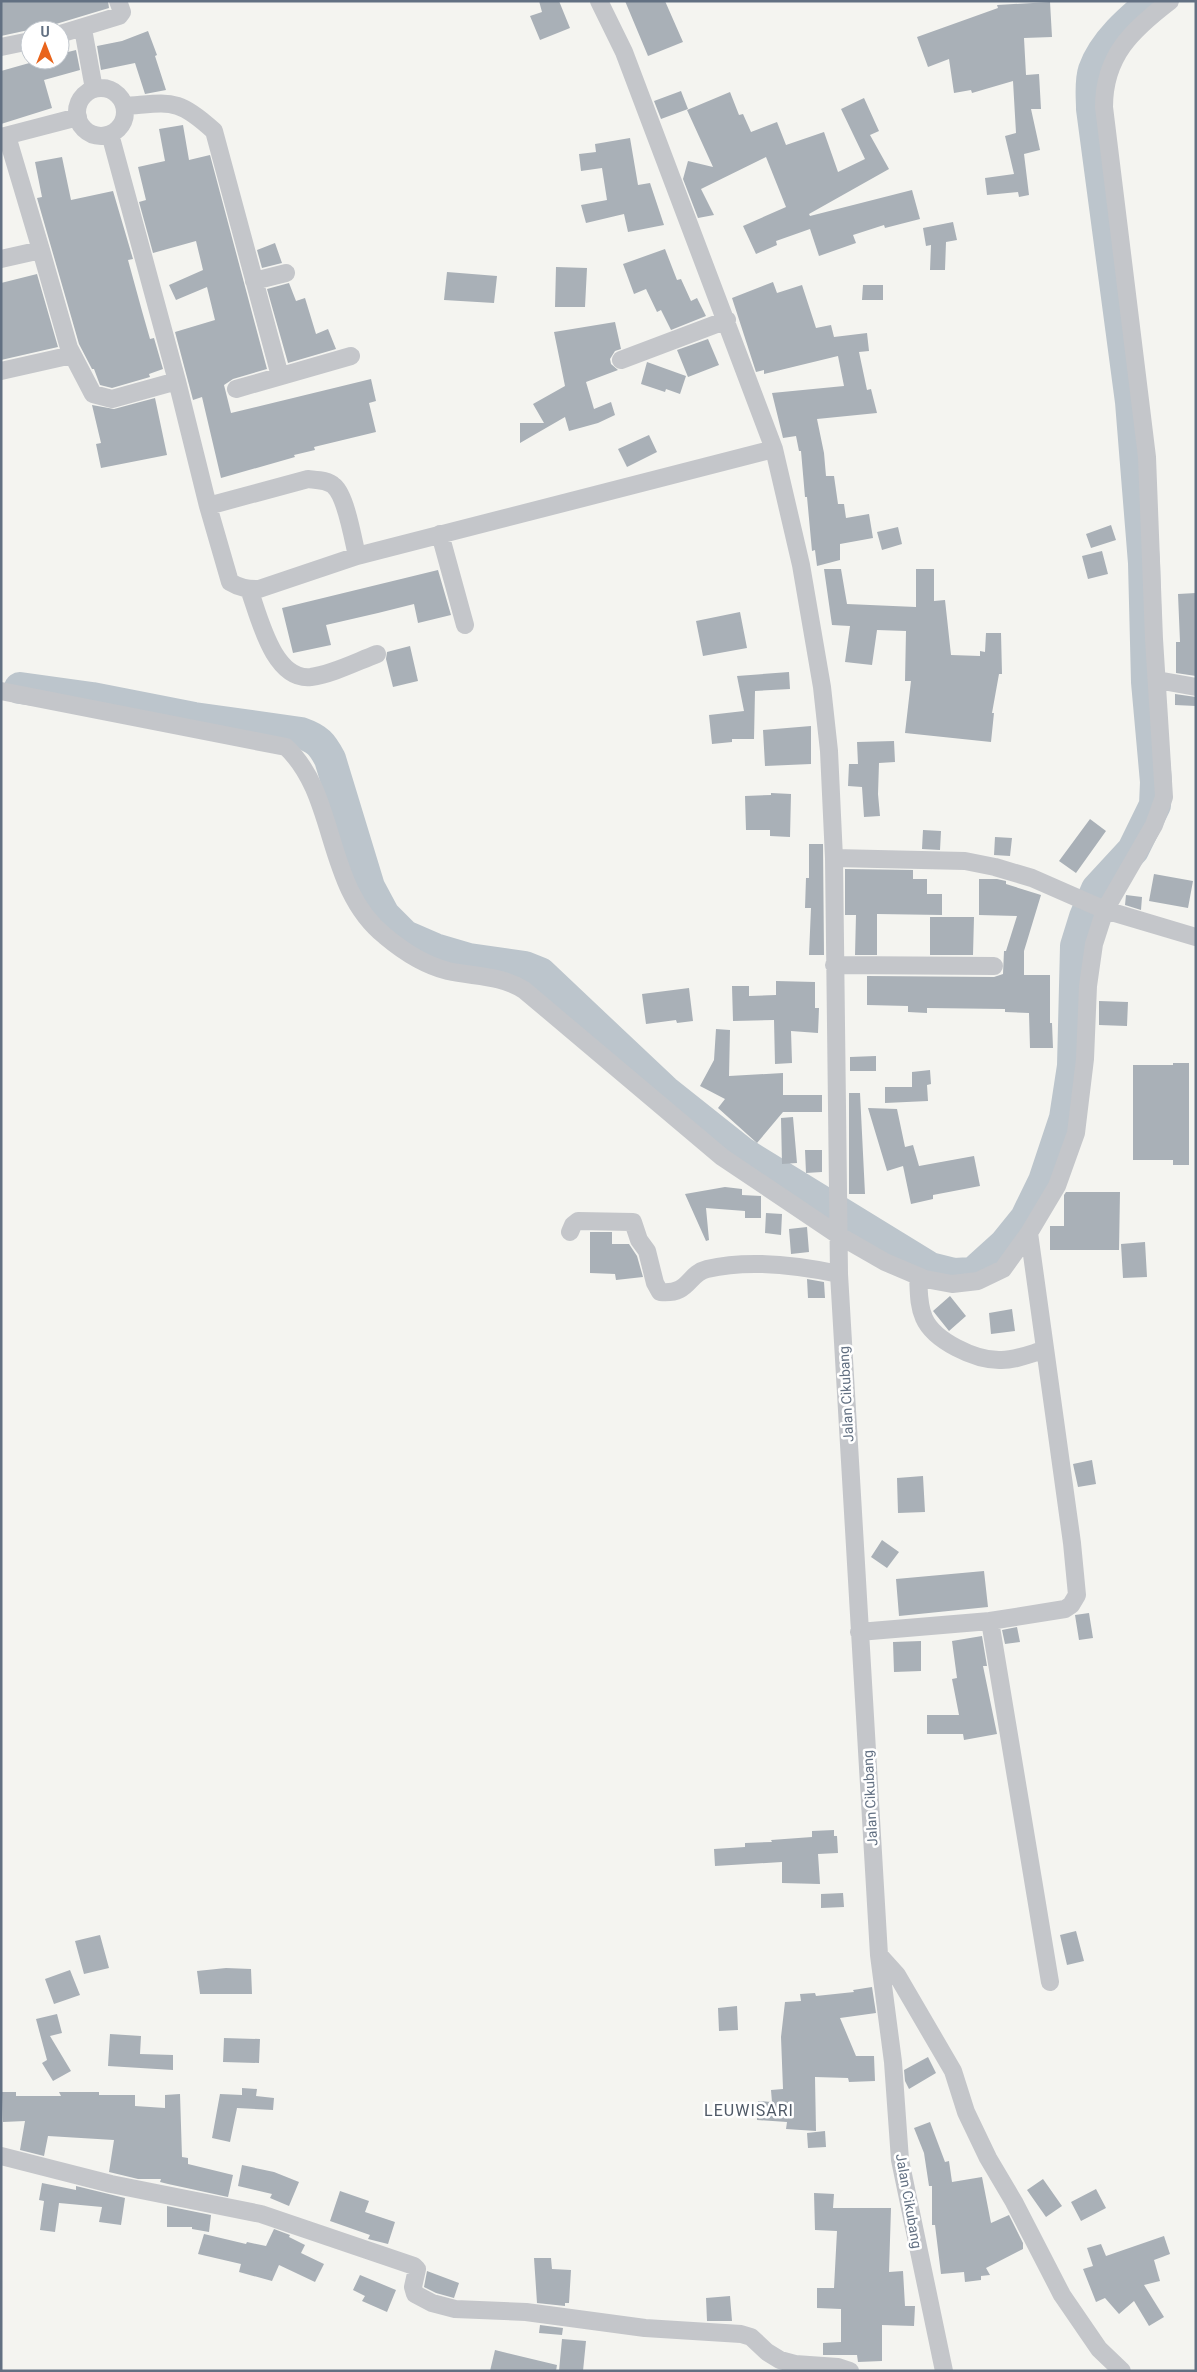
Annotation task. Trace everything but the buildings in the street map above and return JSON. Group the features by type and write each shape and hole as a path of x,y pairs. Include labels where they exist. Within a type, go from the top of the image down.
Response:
{"street":[{"path":"70,32 119,16 121,8 118,1"},
{"name":"Jalan Cikubang","path":"599,1 624,52 774,448 801,565 822,687 829,751 834,858 839,1274 879,1955 893,2062 900,2160 944,2371"},
{"path":"1,691 286,747 307,772 350,895 364,915 384,935 425,964 449,971 504,980 524,990 722,1157 837,1227 885,1262 918,1276 952,1284 978,1281 993,1275 1003,1269 1029,1234 1057,1186 1076,1133 1086,1059 1088,986 1094,944 1093,905 1161,810 1164,785 1157,680 1147,457 1106,125 1104,91 1113,64 1137,27 1170,1"},
{"path":"83,29 94,89"},
{"path":"1,47 20,42"},
{"path":"104,88 113,91 120,97 124,106 123,123 110,134 100,136 90,133 82,126 78,117 78,105 84,95 94,89 104,88"},
{"path":"124,106 171,103 183,106 214,131 280,376"},
{"path":"78,117 4,136 41,250 72,355 93,394 100,397 112,399 177,381"},
{"path":"110,134 177,381 208,506 230,582 249,590 259,590 357,556 774,448"},
{"path":"1,259 41,250"},
{"path":"254,281 286,273"},
{"path":"622,360 727,320"},
{"path":"1,371 72,355"},
{"path":"236,389 350,356"},
{"path":"208,506 308,478 324,481 334,485 341,494 357,556"},
{"path":"440,534 465,625"},
{"path":"249,590 270,648 291,672 311,677 377,654"},
{"path":"1157,680 1196,688"},
{"path":"834,858 964,861 995,867 1032,878 1093,905 1196,936"},
{"path":"834,965 994,966"},
{"path":"570,1232 573,1225 578,1222 633,1222 638,1240 647,1251 655,1283 660,1292 678,1291 706,1270 732,1266 776,1265 839,1274"},
{"path":"859,1632 990,1621 1057,1612 1071,1605 1077,1595 1072,1543 1029,1234"},
{"path":"918,1276 920,1301 925,1320 934,1331 961,1351 986,1359 1000,1361 1044,1350"},
{"path":"990,1621 1050,1982"},
{"path":"879,1955 897,1975 952,2071 966,2112 988,2158 1014,2202 1062,2295 1099,2349 1122,2371"},
{"path":"1,2156 111,2184 261,2214 319,2232 361,2249 414,2266 417,2271 413,2290 418,2296 455,2309 526,2312 645,2328 731,2332 751,2337 767,2352 780,2360 795,2364 838,2367 850,2371"}],"waterway":[{"path":"20,688 92,698 194,718 301,733 312,737 322,746 330,759 369,887 384,915 405,936 435,949 469,959 525,967 540,973 665,1091 743,1153 930,1268 954,1274 973,1273 1005,1244 1026,1218 1044,1181 1065,1118 1073,1066 1076,946 1085,917 1097,889 1133,850 1155,805 1156,782 1147,682 1144,563 1131,402 1092,109 1092,79 1094,70 1104,50 1127,23 1153,1"}],"district":[{"name":"LEUWISARI","path":"749,2110"}]}
